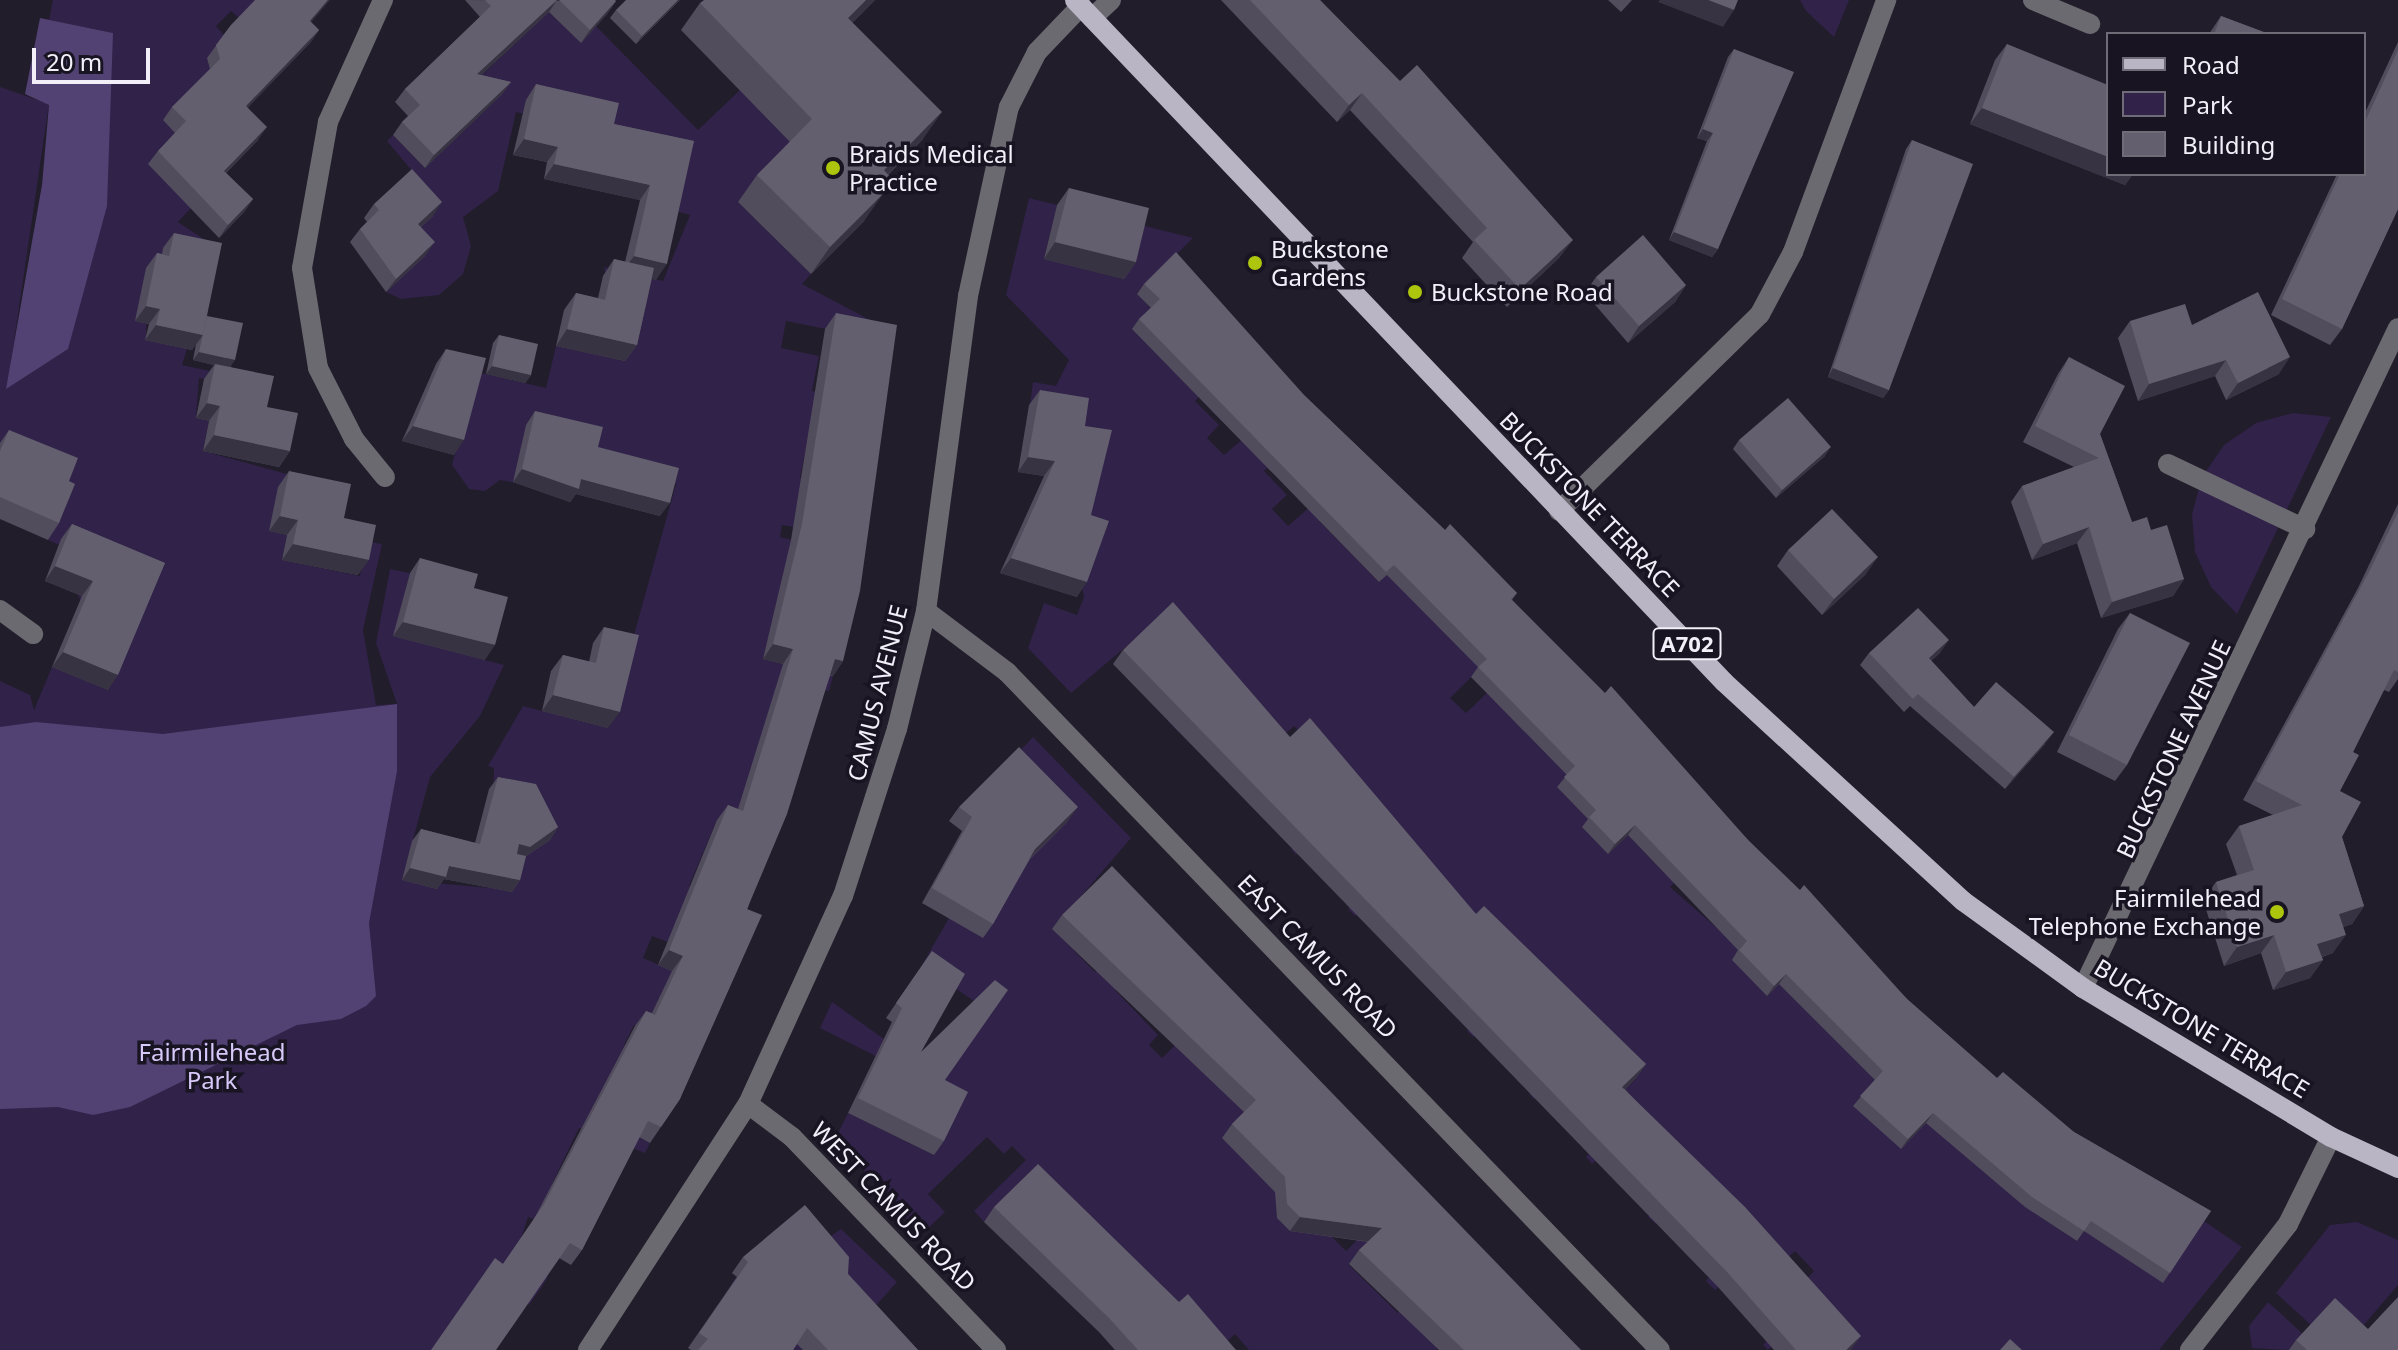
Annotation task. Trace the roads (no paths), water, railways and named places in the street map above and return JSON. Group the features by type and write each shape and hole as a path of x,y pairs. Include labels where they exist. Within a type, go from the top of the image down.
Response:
{"main road":[{"name":"BUCKSTONE TERRACE","path":"1083,8 1724,682 1963,901 2083,988 2331,1137 2398,1168"}],"street":[{"path":"383,0 328,122 302,268 318,368 354,439 385,477"},
{"path":"1083,8 1111,0"},
{"path":"1559,511 1760,314 1793,252 1886,0"},
{"path":"2033,0 2090,24"},
{"name":"CAMUS AVENUE","path":"588,1350 748,1104 843,896 894,742 926,611 966,308 1009,107 1037,52 1083,8"},
{"name":"BUCKSTONE AVENUE","path":"2083,988 2305,529 2398,328"},
{"path":"2168,464 2305,529"},
{"path":"0,610 33,634"},
{"name":"EAST CAMUS ROAD","path":"926,611 1007,672 1660,1350"},
{"name":"WEST CAMUS ROAD","path":"748,1104 792,1137 996,1350"},
{"path":"2198,1347 2288,1224 2331,1137"}],"place":[{"name":"Braids Medical Practice","path":"833,168"},
{"name":"Buckstone Gardens","path":"1255,263"},
{"name":"Buckstone Road","path":"1415,292"},
{"name":"Fairmilehead Telephone Exchange","path":"2277,912"}],"park label":[{"name":"Fairmilehead Park","path":"212,1066"}]}
